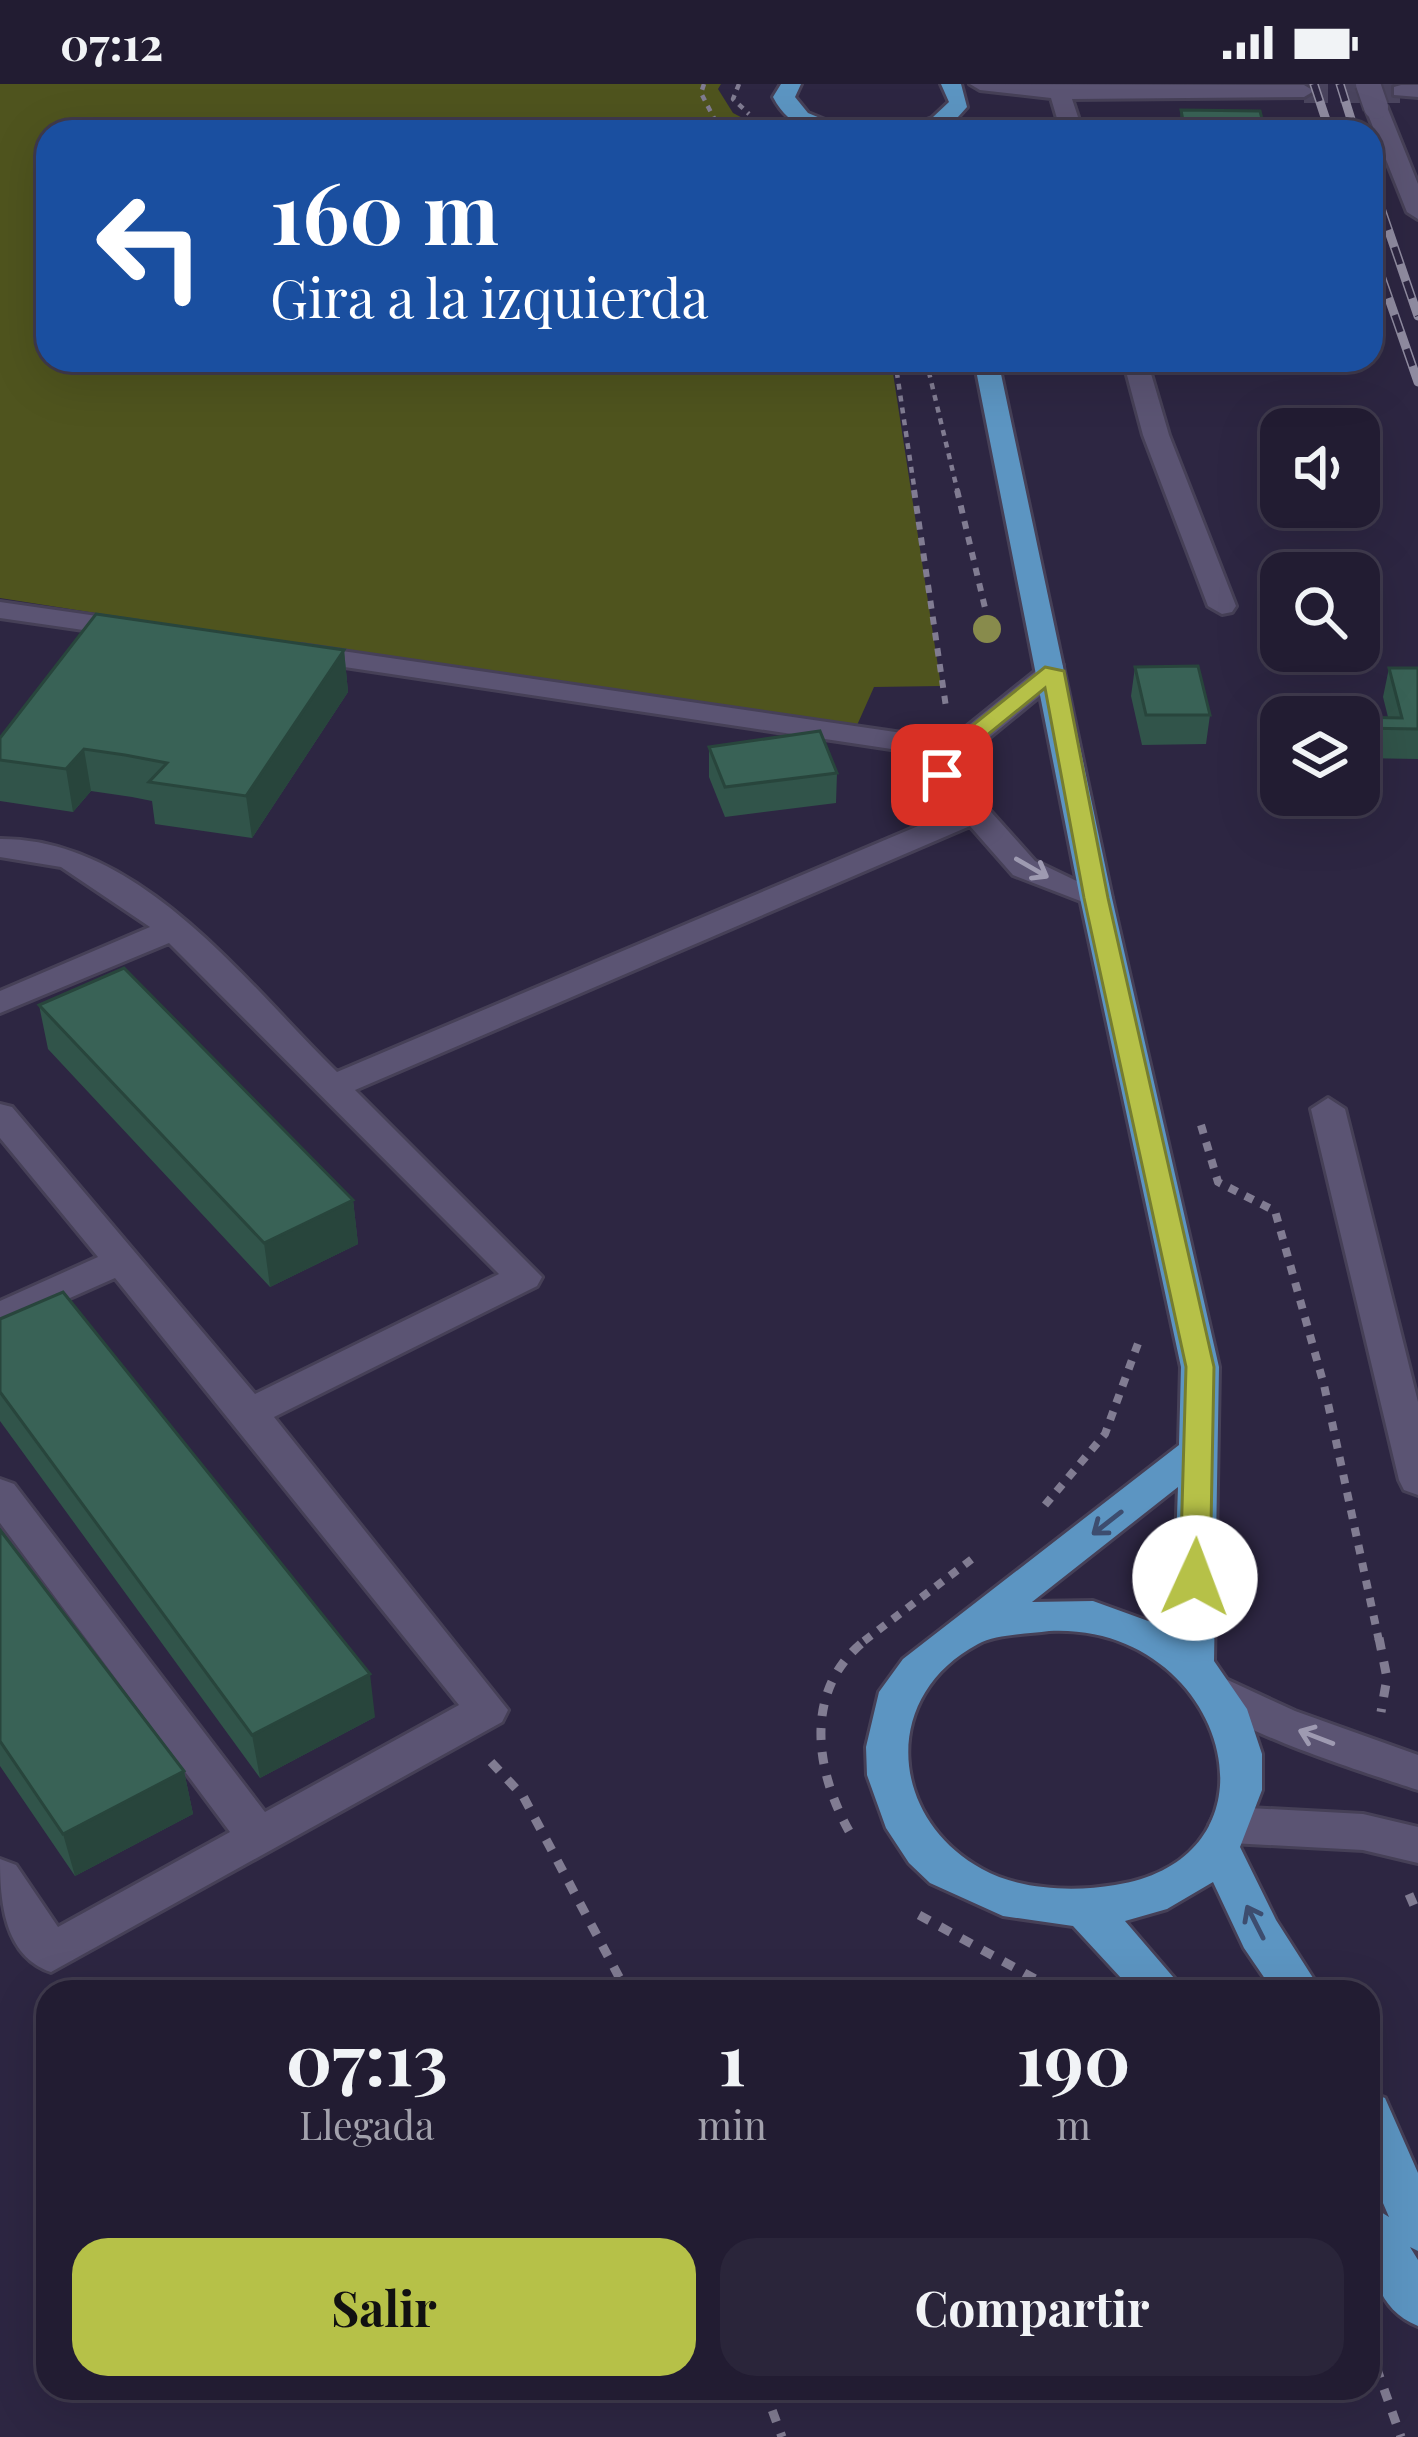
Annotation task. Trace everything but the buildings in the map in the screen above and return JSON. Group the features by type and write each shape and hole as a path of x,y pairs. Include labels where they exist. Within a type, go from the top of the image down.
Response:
{"main road":[{"path":"791,84 784,97 788,108 803,120"},
{"path":"947,120 960,103 951,84"},
{"path":"989,372 1096,898 1200,1367 1205,1678"},
{"path":"975,1627 1048,1615 1093,1617 1148,1633 1205,1678 1241,1742 1245,1778 1225,1837 1196,1871 1159,1892 1083,1906 1033,1904 971,1885 947,1870 900,1817 887,1782 888,1734 901,1689 938,1652 1199,1450"},
{"path":"1225,1837 1260,1934 1291,1980"},
{"path":"1083,1906 1152,1980"},
{"path":"1380,2141 1418,2228"},
{"path":"1380,2245 1418,2302"}],"street":[{"path":"980,84 1304,92"},
{"path":"952,120 1059,88"},
{"path":"1059,88 1068,120"},
{"path":"1383,123 1418,212"},
{"path":"1138,372 1156,435 1222,606"},
{"path":"0,610 166,634"},
{"path":"261,647 956,750"},
{"path":"1053,671 956,750 942,775 1024,868 1096,898"},
{"path":"336,1085 972,814"},
{"path":"0,848 17,846 92,866 173,929 336,1085 524,1277 249,1413"},
{"path":"0,1003 173,929"},
{"path":"1328,1108 1418,1480"},
{"path":"0,1114 15,1158 121,1261 487,1710 51,1953 0,1877"},
{"path":"0,1316 121,1261"},
{"path":"0,1494 259,1837"},
{"path":"1205,1678 1280,1723 1418,1774"},
{"path":"1225,1837 1363,1832 1418,1846"}],"path":[{"path":"704,84 701,93 715,120"},
{"path":"897,372 941,686 956,750"},
{"path":"929,372 987,614"},
{"path":"1218,1182 1275,1211 1291,1262 1341,1454 1387,1678 1381,1717"},
{"path":"1043,1506 1105,1434 1142,1331"},
{"path":"858,1847 826,1790 818,1728 844,1656 940,1579 993,1546"},
{"path":"457,1726 523,1796 621,1980"},
{"path":"914,1911 929,1926 1035,1980"},
{"path":"1380,2377 1402,2437"},
{"path":"768,2400 782,2437"}],"green space":[{"path":"0,84 721,84 718,89 733,113 747,120 36,120 36,372 893,372 941,686 874,687 854,732 0,598"}],"tunnel":[{"path":"1304,91 1401,91"}],"railway":[{"path":"1314,84 1326,120"},
{"path":"1340,84 1351,120"},
{"path":"1383,214 1418,316"},
{"path":"1383,281 1418,382"}],"route":[{"path":"942,775 956,750 1053,671 1096,898 1200,1367 1195,1578"}]}
